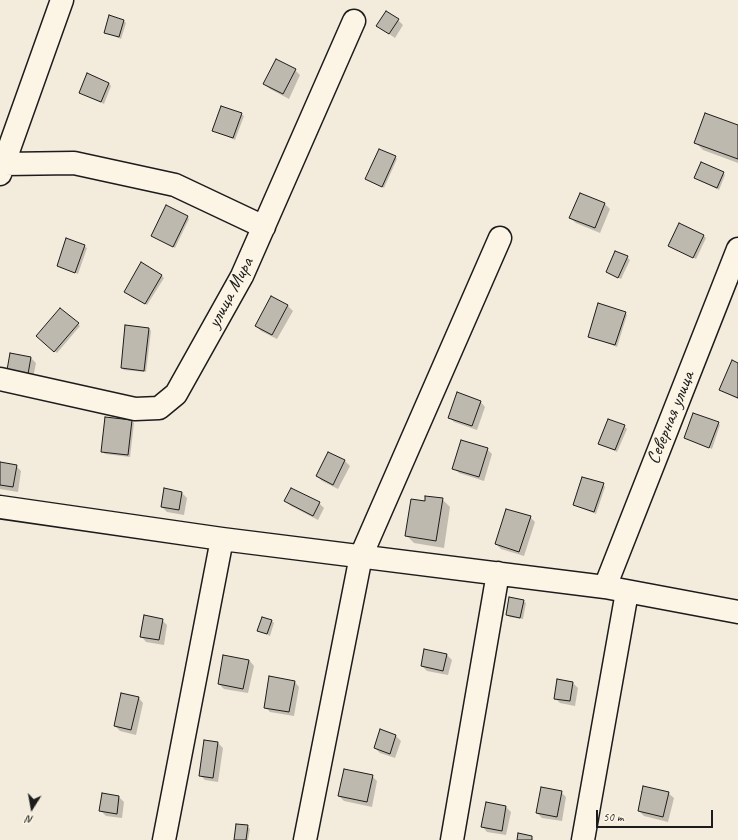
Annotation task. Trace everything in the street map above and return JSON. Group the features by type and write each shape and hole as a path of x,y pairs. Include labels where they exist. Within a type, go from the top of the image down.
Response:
{"street":[{"path":"62,0 6,137 2,169 74,163 175,184 264,228"},
{"name":"улица Мира","path":"0,379 134,409 158,408 176,394 242,276 354,21"},
{"path":"305,840 361,556 500,238"},
{"name":"Северная улица","path":"604,587 738,250"},
{"path":"0,507 222,539 604,587 738,612"},
{"path":"164,840 222,539"},
{"path":"452,840 498,573"},
{"path":"583,840 627,592"}],"building":[{"path":"386,11 399,19 389,34 376,26"},
{"path":"109,15 124,20 119,37 104,33"},
{"path":"276,59 296,69 283,94 263,84"},
{"path":"87,73 109,83 101,102 79,93"},
{"path":"221,106 242,113 233,138 212,131"},
{"path":"705,113 738,125 738,159 694,143"},
{"path":"379,149 396,156 382,187 365,179"},
{"path":"701,162 724,172 717,188 694,178"},
{"path":"580,193 605,203 595,228 569,218"},
{"path":"166,205 188,216 173,247 151,236"},
{"path":"679,223 704,235 693,258 668,246"},
{"path":"66,238 85,245 75,273 57,266"},
{"path":"615,251 628,256 618,278 606,272"},
{"path":"141,262 162,275 145,304 124,292"},
{"path":"271,296 288,305 272,335 255,326"},
{"path":"598,303 626,312 615,345 588,337"},
{"path":"60,308 79,323 54,352 36,336"},
{"path":"125,325 149,328 144,371 121,368"},
{"path":"10,353 31,357 28,374 7,370"},
{"path":"732,360 738,363 738,398 719,390"},
{"path":"457,392 481,401 472,426 448,418"},
{"path":"693,413 719,422 709,448 684,438"},
{"path":"105,417 132,420 128,455 101,452"},
{"path":"608,419 625,425 615,450 598,444"},
{"path":"461,440 488,448 479,477 452,469"},
{"path":"328,452 345,460 333,485 316,476"},
{"path":"0,462 17,465 13,487 0,485"},
{"path":"582,477 604,483 594,512 573,505"},
{"path":"164,488 182,492 179,510 161,507"},
{"path":"291,488 320,502 313,516 284,501"},
{"path":"425,496 443,498 436,541 405,536 411,499 425,501"},
{"path":"506,509 531,516 519,552 495,544"},
{"path":"509,597 524,600 520,618 506,615"},
{"path":"144,615 163,619 159,640 140,637"},
{"path":"262,617 272,620 267,634 257,631"},
{"path":"424,649 447,654 443,671 421,666"},
{"path":"223,655 249,660 243,689 218,684"},
{"path":"269,676 295,681 289,712 264,708"},
{"path":"557,679 573,682 570,701 554,699"},
{"path":"121,693 139,697 131,730 114,726"},
{"path":"380,729 396,735 390,754 374,748"},
{"path":"204,740 218,742 213,778 199,776"},
{"path":"344,769 373,775 367,802 338,796"},
{"path":"643,786 669,792 663,817 638,811"},
{"path":"541,787 562,791 557,817 536,813"},
{"path":"102,793 119,796 117,814 99,811"},
{"path":"486,802 506,806 502,831 481,827"},
{"path":"236,824 248,825 246,840 234,840"},
{"path":"518,833 532,836 532,840 517,840"}]}
